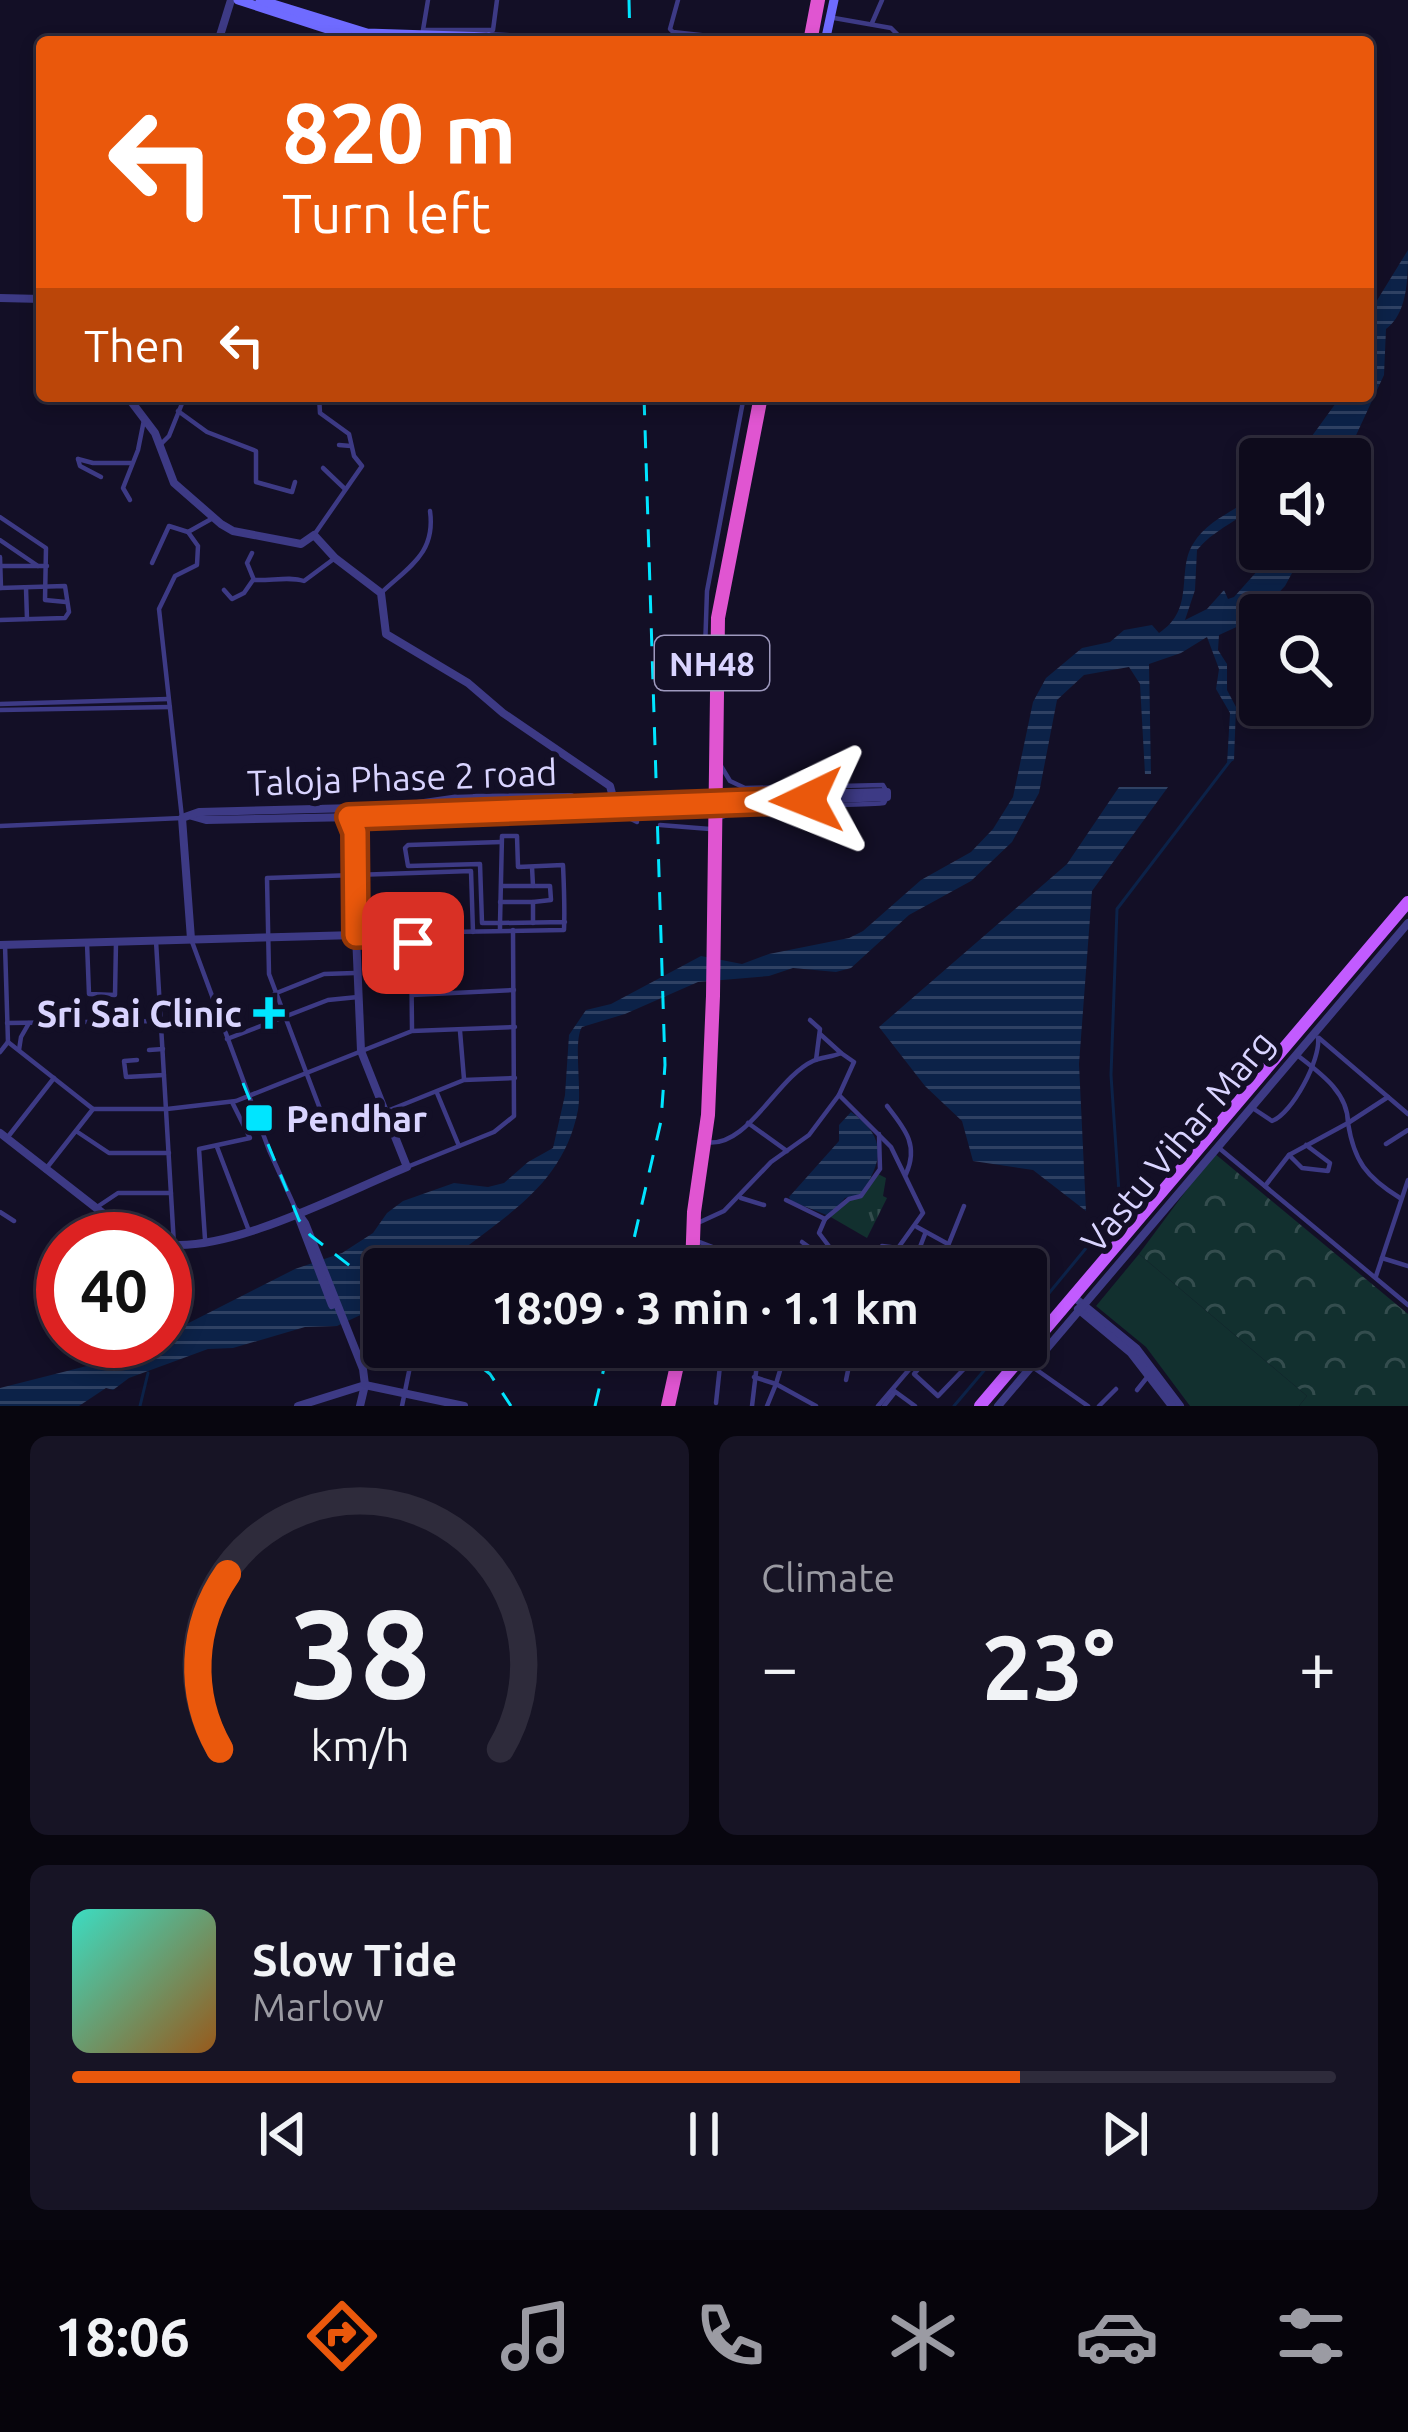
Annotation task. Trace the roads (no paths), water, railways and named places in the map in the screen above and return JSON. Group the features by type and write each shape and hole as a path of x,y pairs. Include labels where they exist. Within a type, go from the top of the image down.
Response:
{"highway":[{"path":"815,36 823,0"},
{"name":"NH48","path":"714,826 712,656 720,569 758,402"},
{"name":"NH48","path":"691,1248 702,1141 718,754 717,637 722,583 758,402"},
{"path":"666,1406 674,1368"}],"main road":[{"path":"234,0 350,36"},
{"path":"818,36 830,17 823,0"},
{"path":"264,1 357,32 423,36"},
{"path":"1078,1304 1408,902"},
{"name":"Vastu Vihar Marg","path":"1047,1337 1408,913"},
{"name":"Vastu Vihar Marg","path":"985,1406 1017,1368"}],"street":[{"path":"220,36 234,0"},
{"path":"428,0 423,36 493,30 496,0"},
{"path":"678,0 670,29 710,36"},
{"path":"872,23 882,0"},
{"path":"830,17 891,28 899,36"},
{"path":"0,298 36,299"},
{"path":"131,402 160,445 170,478 213,518 233,531 297,544 314,535 362,466 347,431 320,413 319,402"},
{"path":"160,445 169,436 182,402"},
{"path":"712,656 705,650 707,591 742,402"},
{"path":"178,411 207,432 256,451 256,482 292,492 295,482"},
{"path":"130,500 123,488 144,420"},
{"path":"339,445 351,446"},
{"path":"101,477 80,466 78,459 131,463"},
{"path":"323,468 345,489"},
{"path":"381,593 421,558 432,530 430,512"},
{"path":"0,518 46,548 46,602 68,602"},
{"path":"188,532 213,518"},
{"path":"152,563 169,526 188,532 198,545 197,565 175,576 159,608 187,817 191,939 353,1348 365,1385 360,1406"},
{"path":"314,535 334,558 381,593 386,634 610,786 617,812"},
{"path":"0,539 43,566"},
{"path":"252,553 247,563 254,580"},
{"path":"0,557 0,588 66,587 68,602 65,618 0,620"},
{"path":"254,580 293,577 304,581 334,558"},
{"path":"0,566 43,566"},
{"path":"224,590 232,599 254,580"},
{"path":"26,587 28,619"},
{"path":"0,707 170,703"},
{"path":"660,825 714,826 742,810 884,803 887,794 883,785 745,788 723,772 718,754"},
{"path":"397,811 887,794"},
{"name":"Taloja Phase 2 road","path":"187,817 397,811 459,798 614,796"},
{"name":"Taloja Phase 2 road","path":"397,811 435,818 617,812 637,822"},
{"path":"349,813 355,832 361,1052 407,1167"},
{"path":"0,826 187,817"},
{"path":"500,927 501,836 517,836 518,866 564,866 564,930 513,930 482,923 480,864 267,878 274,994 328,1130 335,1132 464,1080 515,1078"},
{"path":"421,869 407,866 406,845 501,842"},
{"path":"532,867 533,886"},
{"path":"453,868 471,871 473,932"},
{"path":"500,886 549,886 551,900 500,902"},
{"path":"533,902 533,923"},
{"path":"448,932 565,922"},
{"path":"1078,1304 1316,1037 1408,923"},
{"path":"192,1245 249,1231 504,1127 514,1116 513,930"},
{"path":"0,1052 8,1042 3,945 411,935 412,1031"},
{"path":"156,941 171,1212"},
{"path":"87,943 89,994 115,994 116,942"},
{"path":"274,994 324,974 358,973"},
{"path":"411,994 514,990"},
{"path":"227,1039 328,1000 358,996"},
{"path":"810,1020 820,1029 816,1060"},
{"path":"8,1023 161,1021"},
{"path":"19,1051 29,1023"},
{"path":"8,1042 93,1109 166,1109 232,1102 412,1031 515,1027"},
{"path":"460,1030 464,1080"},
{"path":"691,1230 740,1197 771,1162 818,1125 839,1095 855,1063 820,1034"},
{"path":"1251,1108 1272,1121 1286,1115 1319,1052 1316,1037"},
{"path":"1316,1037 1408,1114"},
{"path":"149,1050 163,1049"},
{"path":"702,1141 726,1142 770,1096 816,1060 842,1053"},
{"path":"1297,1055 1344,1101 1349,1142 1362,1165 1403,1198"},
{"path":"137,1060 124,1061 126,1077 164,1076"},
{"path":"54,1078 3,1135 100,1212"},
{"path":"436,1093 459,1147"},
{"path":"839,1095 880,1134 906,1174 923,1214 898,1248"},
{"path":"1265,1186 1289,1155 1392,1096"},
{"path":"206,1245 199,1149 250,1138 232,1102"},
{"path":"887,1106 911,1142 912,1161 906,1174"},
{"path":"45,1170 93,1109"},
{"path":"748,1123 788,1151"},
{"path":"1385,1144 1408,1130"},
{"path":"76,1131 109,1154 169,1153"},
{"path":"830,1248 819,1233 825,1219 861,1196 878,1174 880,1134"},
{"path":"1289,1155 1302,1168 1328,1171 1330,1163 1306,1145"},
{"path":"217,1147 249,1231"},
{"path":"1219,1148 1408,1305"},
{"path":"1375,1277 1408,1180"},
{"path":"96,1209 118,1192 171,1193"},
{"path":"740,1197 764,1205"},
{"path":"786,1200 825,1219"},
{"path":"946,1248 964,1206"},
{"path":"0,1212 14,1221"},
{"path":"916,1227 948,1244"},
{"path":"691,1230 723,1248"},
{"path":"920,1248 925,1234"},
{"path":"802,1242 810,1248"},
{"path":"1382,1258 1408,1266"},
{"path":"1078,1304 1131,1353 1171,1403"},
{"path":"1078,1304 1136,1348 1171,1403"},
{"path":"402,1406 410,1368"},
{"path":"716,1403 720,1368"},
{"path":"752,1406 756,1368"},
{"path":"767,1406 781,1368"},
{"path":"846,1380 849,1368"},
{"path":"881,1406 911,1368"},
{"path":"919,1368 914,1374 938,1396 965,1368"},
{"path":"998,1406 1018,1368"},
{"path":"1025,1368 1088,1406"},
{"path":"1137,1390 1149,1375"},
{"path":"754,1377 816,1406"},
{"path":"298,1406 365,1385 464,1406"},
{"path":"1100,1406 1116,1389"},
{"path":"894,1391 915,1406"},
{"path":"1068,1406 1074,1396"}],"water":[{"path":"1408,250 1403,304 1386,329 1384,375 1374,397 1374,305"},
{"path":"1337,402 1371,402 1355,438 1312,438"},
{"path":"1239,506 1239,517 1197,550 1195,590 1185,620 1207,609 1224,590 1228,599 1234,597 1258,570 1294,570 1277,594 1239,594 1239,626 1219,635 1218,650 1227,664 1227,690 1236,707 1234,760 1227,764 1230,713 1216,689 1219,669 1207,637 1149,664 1151,774 1145,774 1140,684 1129,667 1084,675 1057,700 1039,793 1012,842 971,881 909,915 851,968 836,972 793,968 769,976 698,982 582,1027 578,1110 570,1138 558,1162 524,1202 466,1248 363,1248 363,1314 337,1326 305,1327 192,1355 192,1321 295,1269 342,1253 373,1233 403,1201 454,1183 488,1187 504,1183 553,1148 565,1095 569,1035 586,1010 611,1004 701,956 742,964 849,938 921,880 971,852 1013,797 1033,702 1046,678 1082,648 1110,642 1124,630 1152,625 1159,633 1170,623 1182,601 1188,555 1208,527"},
{"path":"1119,787 1168,787 1092,891 1079,1064 1086,1211 1033,1170 973,1161 962,1121 925,1086 879,1027 1067,864"},
{"path":"851,1112 871,1131 878,1151 874,1172 860,1195 845,1198 829,1216 791,1201 789,1197 839,1141 839,1125"},
{"path":"79,1368 156,1368 113,1390 106,1388 79,1406 0,1406 0,1388"}],"waterway":[{"path":"1047,1296 1120,1207 1111,1075 1117,909 1230,761"},
{"path":"954,1406 986,1368"},
{"path":"140,1406 148,1373"}],"railway":[{"path":"629,0 630,36"},
{"path":"632,1248 661,1121 665,1065 644,402"},
{"path":"243,1083 299,1220 310,1235 363,1276"},
{"path":"482,1368 511,1406"},
{"path":"595,1406 604,1368"}],"place":[{"name":"Sri Sai Clinic","path":"269,1013"},
{"name":"Pendhar","path":"259,1118"}]}
